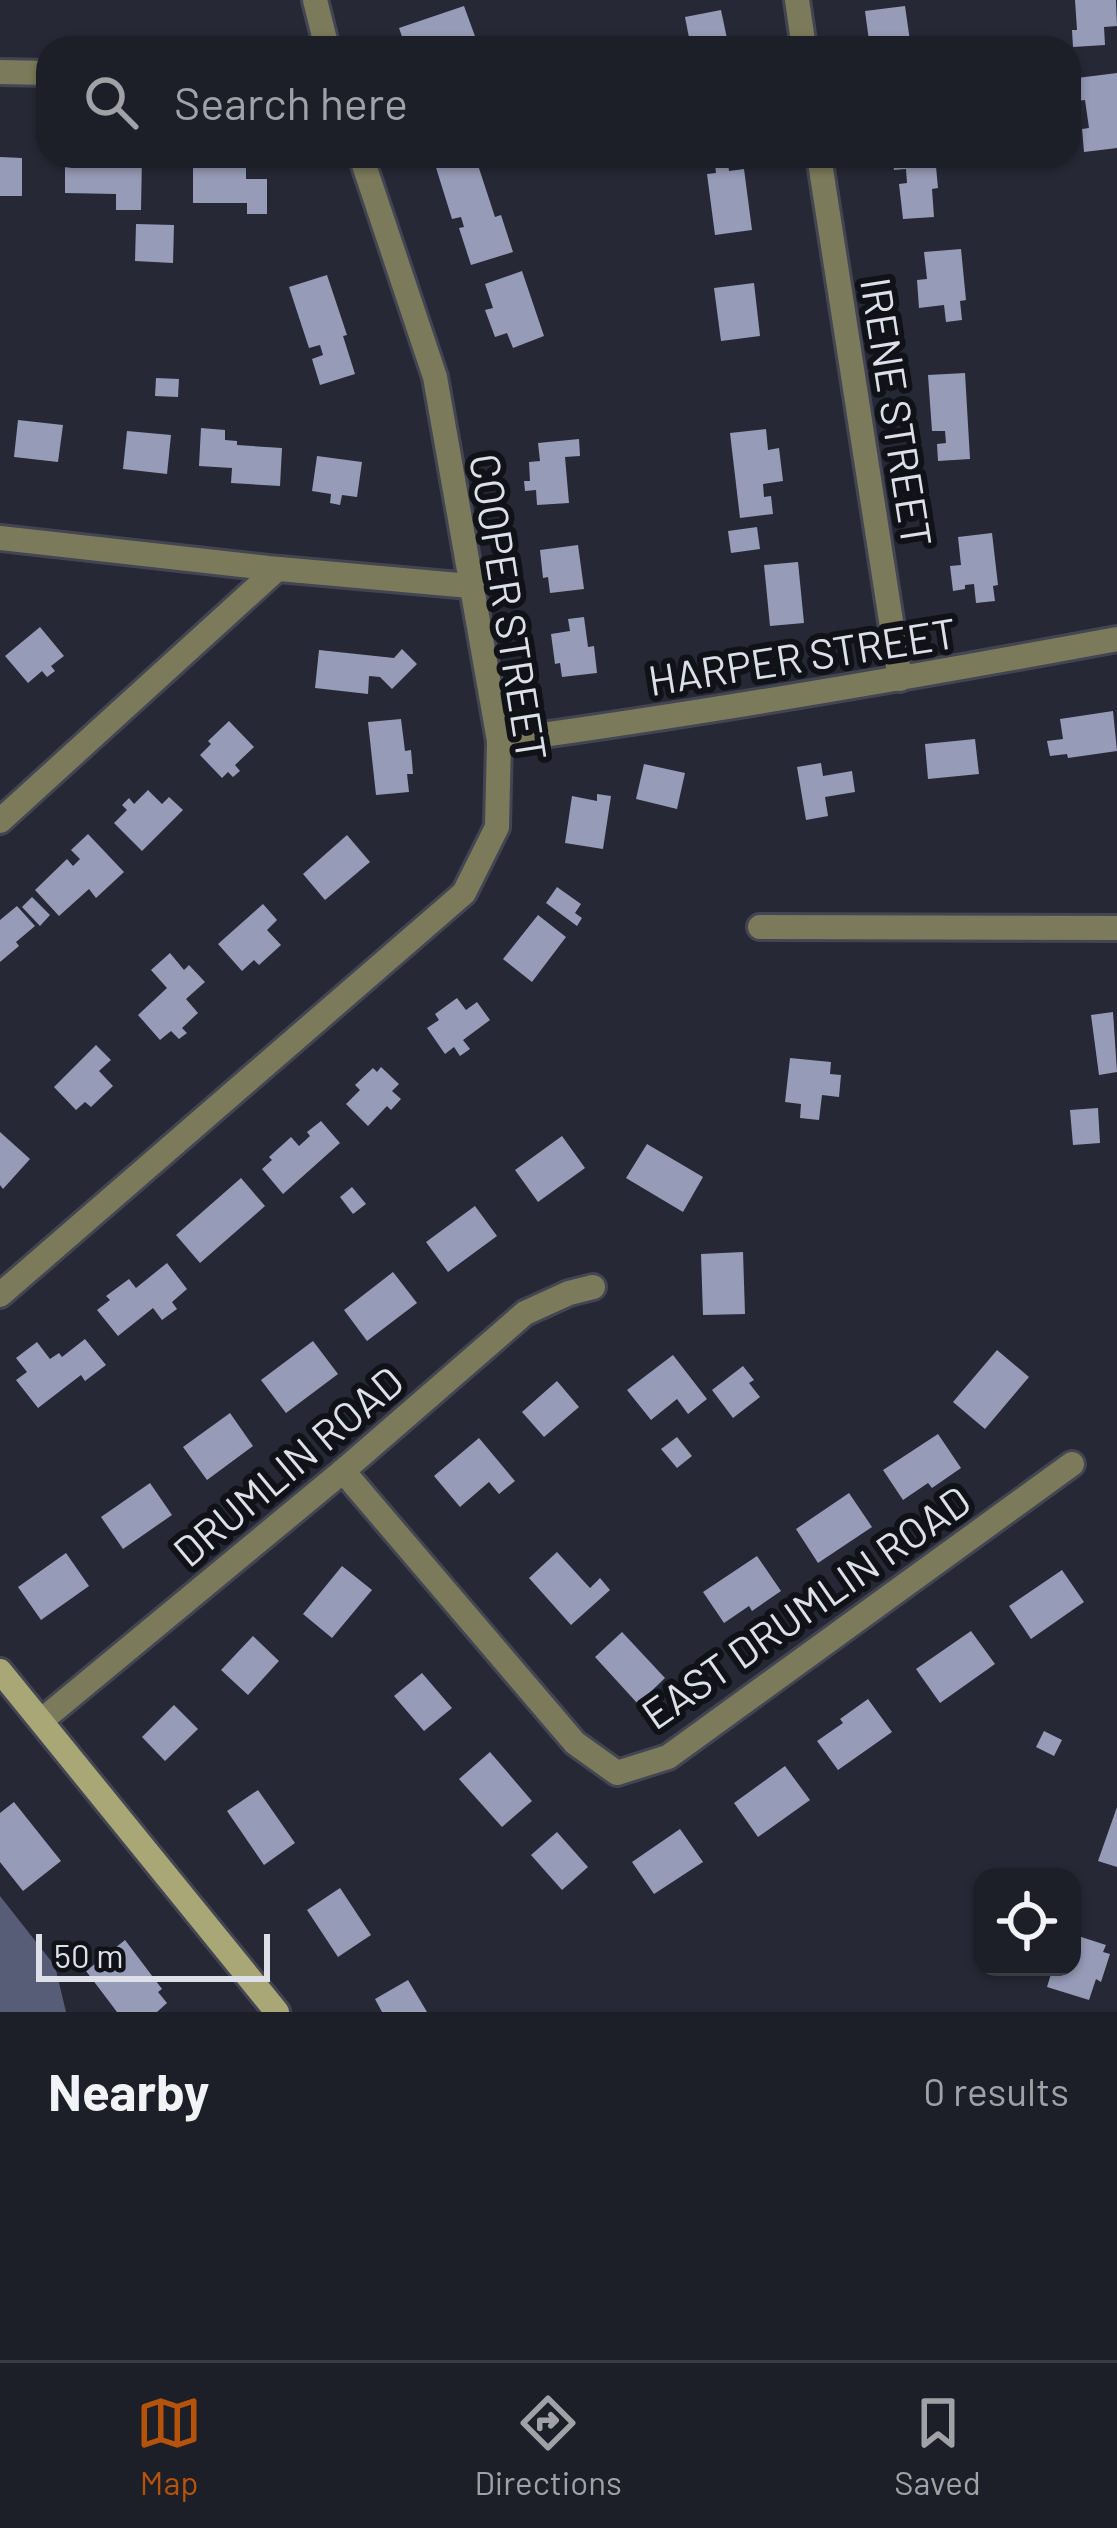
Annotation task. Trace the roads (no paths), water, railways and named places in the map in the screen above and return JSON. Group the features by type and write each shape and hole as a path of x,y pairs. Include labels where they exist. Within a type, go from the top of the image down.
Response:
{"main road":[{"path":"0,1671 277,2012"}],"street":[{"path":"315,0 325,36"},
{"path":"797,0 802,36"},
{"path":"0,72 36,73"},
{"name":"COOPER STREET","path":"0,1295 464,893 496,827 500,740 435,377 365,168"},
{"name":"IRENE STREET","path":"821,168 901,680"},
{"path":"0,538 470,586"},
{"path":"0,821 277,569"},
{"name":"HARPER STREET","path":"500,740 684,716 1117,639"},
{"path":"760,927 1117,928"},
{"name":"DRUMLIN ROAD","path":"41,1721 525,1313 593,1287"},
{"name":"EAST DRUMLIN ROAD","path":"343,1471 575,1743 617,1773 668,1757 1072,1463"}]}
